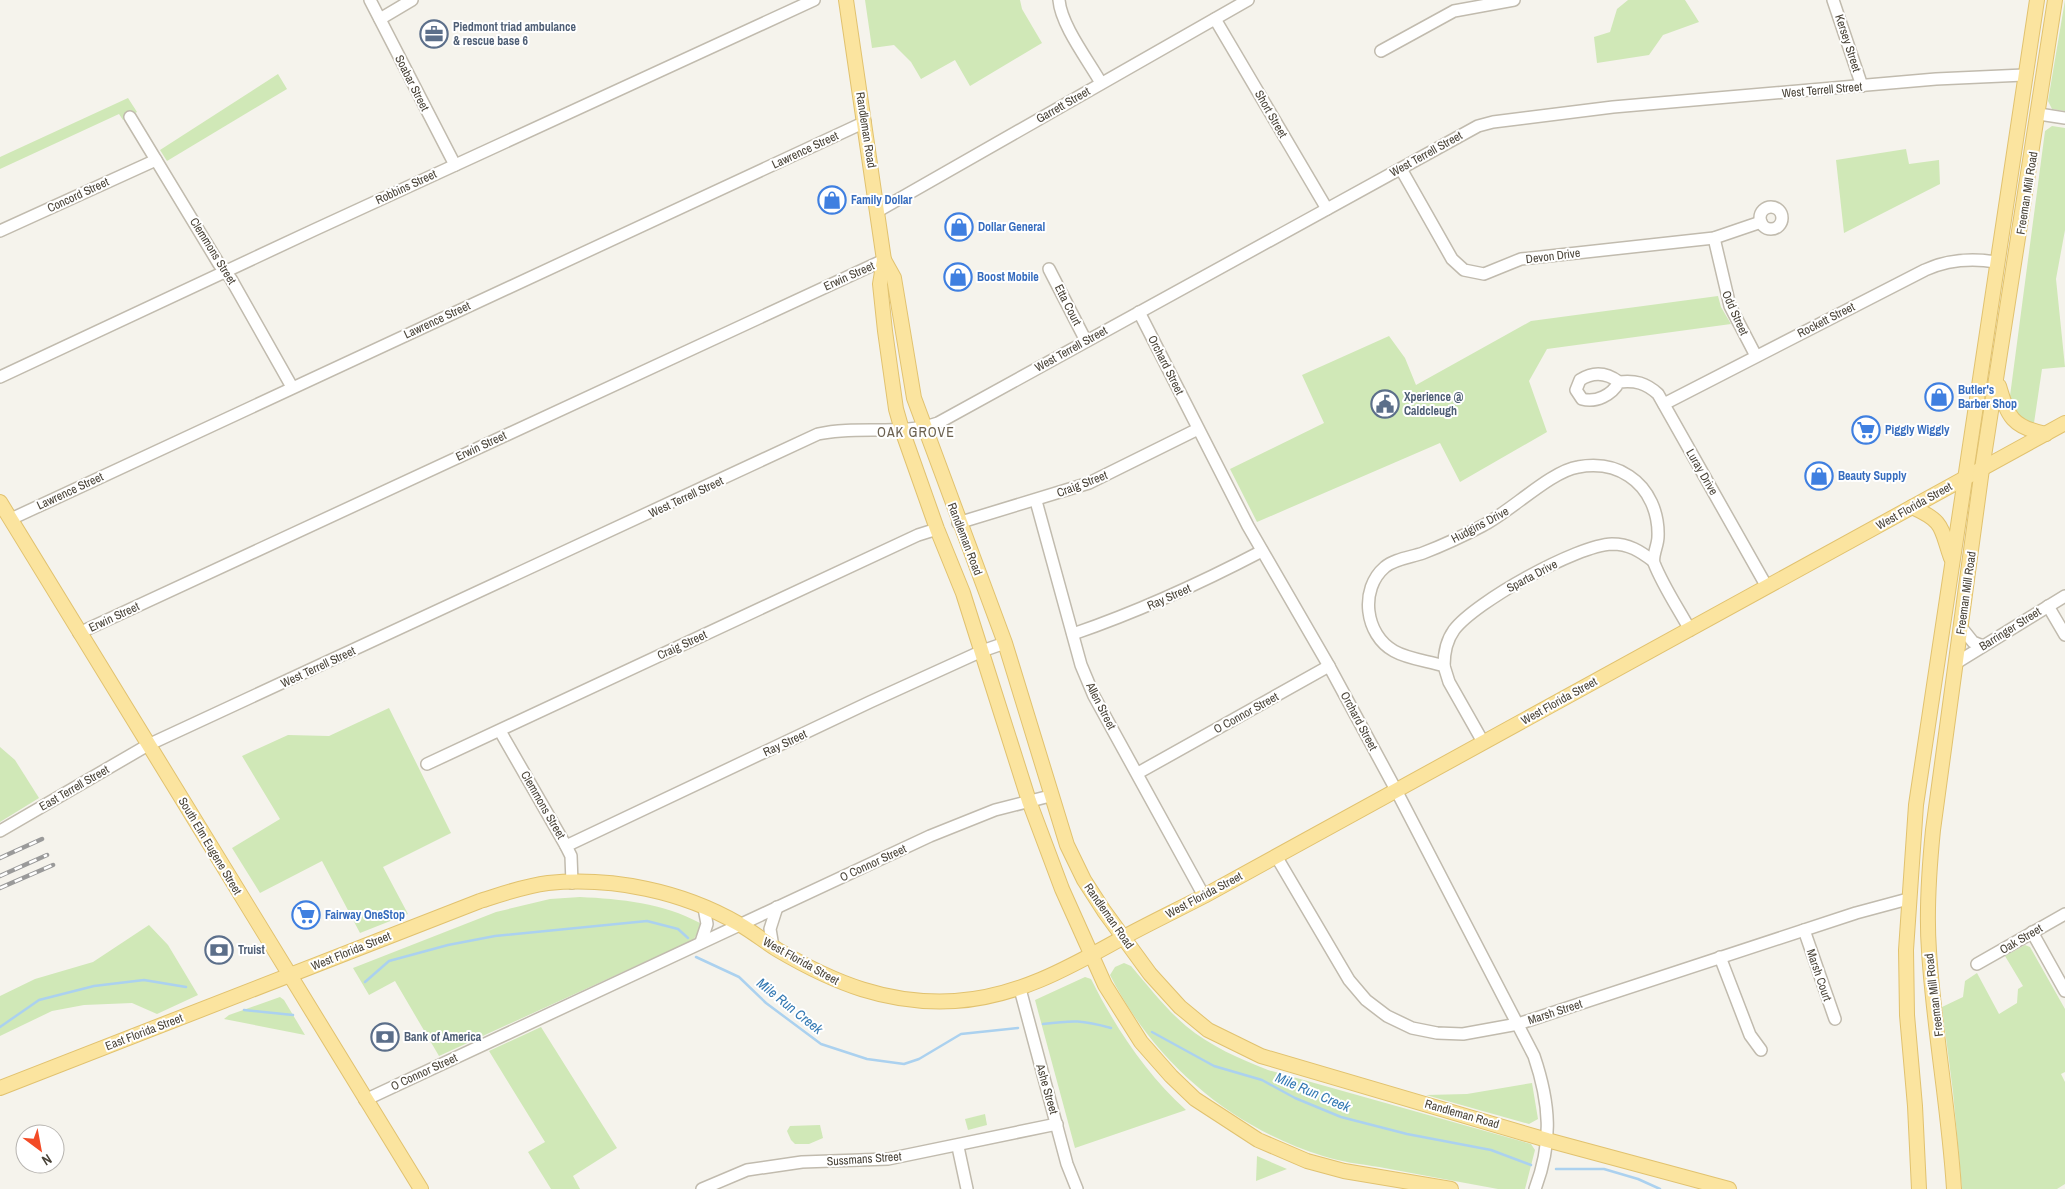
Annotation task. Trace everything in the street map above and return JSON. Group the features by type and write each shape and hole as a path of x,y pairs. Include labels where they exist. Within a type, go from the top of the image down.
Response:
{"main road":[{"name":"Randleman Road","path":"846,0 884,260 880,284 896,409 937,529 963,593 1029,800 1062,889 1104,985 1141,1042 1196,1099 1222,1118 1258,1140 1307,1161 1344,1171 1451,1189"},
{"name":"Freeman Mill Road","path":"1919,1189 1915,1106 1907,1015 1908,899 1916,805 1966,478 2024,75 2037,0"},
{"name":"Freeman Mill Road","path":"1954,1189 1951,1134 1928,940 1932,830 1982,469 1998,382 2055,0"},
{"name":"Randleman Road","path":"884,260 894,278 914,398 958,522 1005,643 1050,796 1067,845 1084,880 1104,911 1125,937 1150,974 1180,1007 1208,1030 1261,1056 1547,1140 1729,1189"},
{"path":"1998,382 2009,415 2016,424 2026,429 2046,434"},
{"name":"West Florida Street","path":"289,976 480,900 516,889 547,884 609,882 644,888 686,900 739,924 773,947 844,985 872,994 909,1000 955,1001 1020,989 1092,956 1204,896 2065,424"},
{"name":"South Elm Eugene Street","path":"0,502 421,1189"},
{"path":"1912,507 1931,515 1939,524 1952,561"},
{"name":"East Florida Street","path":"0,1088 289,976"}],"street":[{"name":"Soabar Street","path":"370,0 455,165"},
{"path":"380,19 412,0"},
{"name":"Robbins Street","path":"0,377 225,271 814,0"},
{"path":"1059,0 1060,8 1068,27 1101,83"},
{"name":"Garrett Street","path":"878,211 1248,0"},
{"path":"1381,51 1454,11 1514,0"},
{"name":"Kersey Street","path":"1833,0 1862,86"},
{"name":"Short Street","path":"1215,19 1327,209"},
{"name":"West Terrell Street","path":"148,746 818,434 840,429 902,430 924,428 938,423 1465,133 1493,122 1613,107 1936,79 2024,75"},
{"path":"2039,114 2065,118"},
{"name":"Clemmons Street","path":"130,117 225,271 292,387"},
{"name":"Lawrence Street","path":"11,519 864,122"},
{"name":"Concord Street","path":"0,231 156,160"},
{"name":"Devon Drive","path":"1400,169 1452,259 1458,266 1470,272 1484,274 1506,264 1539,257 1714,238 1761,222"},
{"name":"Odd Street","path":"1714,238 1730,306 1756,356"},
{"name":"Erwin Street","path":"79,633 884,260"},
{"name":"Rockett Street","path":"1664,404 1934,266 1966,260 1996,262"},
{"name":"Etta Court","path":"1049,270 1086,341"},
{"name":"Orchard Street","path":"1140,312 1198,429 1262,551 1329,666 1518,1024 1542,1080 1548,1108 1547,1140 1535,1189"},
{"name":"Luray Drive","path":"1619,382 1635,381 1645,384 1658,394 1767,587"},
{"name":"Craig Street","path":"958,522 1036,501 1089,483 1198,429"},
{"name":"Hudgins Drive","path":"1444,666 1395,652 1384,644 1370,622 1367,610 1369,594 1376,579 1385,566 1451,542 1484,525 1511,509 1560,472 1577,467 1598,465 1628,475 1641,486 1652,502 1657,517 1658,538 1653,561"},
{"name":"Allen Street","path":"1036,501 1081,664 1094,696 1204,896"},
{"name":"Craig Street","path":"427,764 918,535 937,529"},
{"name":"Sparta Drive","path":"1444,666 1446,643 1454,630 1469,615 1505,590 1555,563 1586,550 1610,544 1626,545 1639,550 1653,561"},
{"name":"Ray Street","path":"1073,634 1126,616 1186,590 1262,551"},
{"path":"1653,561 1690,630"},
{"name":"Barringer Street","path":"1956,663 2065,596"},
{"path":"2048,606 2065,635"},
{"path":"1961,627 1973,642 1983,646"},
{"name":"Ray Street","path":"566,846 982,650 1005,643"},
{"name":"O Connor Street","path":"1138,774 1329,666"},
{"path":"1444,666 1450,682 1483,742"},
{"name":"Clemmons Street","path":"500,730 571,856 572,883"},
{"name":"East Terrell Street","path":"0,831 148,746"},
{"name":"O Connor Street","path":"365,1100 930,836 995,810 1050,796"},
{"name":"Marsh Street","path":"1276,856 1349,980 1366,1000 1388,1016 1412,1028 1437,1033 1462,1034 1518,1024 1804,930 1908,899"},
{"path":"773,947 770,929 777,907"},
{"path":"700,942 707,924 704,908"},
{"name":"Oak Street","path":"1977,964 2065,914"},
{"name":"Marsh Court","path":"1804,930 1835,1020"},
{"path":"2032,932 2065,991"},
{"path":"1720,957 1750,1035 1761,1050"},
{"name":"Ashe Street","path":"1020,989 1077,1189"},
{"name":"Sussmans Street","path":"702,1189 747,1170 802,1162 888,1159 1057,1124"},
{"path":"958,1146 967,1189"}],"green space":[{"path":"865,0 1020,0 1022,9 1042,43 970,86 955,60 921,79 911,62 894,45 872,48"},
{"path":"1628,0 1685,0 1699,22 1663,35 1649,55 1597,63 1594,37 1610,32 1617,9"},
{"path":"2065,0 2065,111 2052,109 2048,101"},
{"path":"278,74 287,89 167,161 160,150"},
{"path":"128,98 137,112 123,120 119,114 0,169 0,157"},
{"path":"2052,126 2065,128 2065,230 2056,279 2065,367 2042,369 2034,423 2029,422 2018,414 2010,396 2045,131"},
{"path":"1906,149 1909,164 1939,160 1940,184 1844,233 1836,160"},
{"path":"1718,296 1721,307 1731,324 1547,349 1529,381 1547,432 1460,482 1440,443 1257,522 1230,469 1324,423 1302,375 1389,336 1405,358 1416,385 1531,321"},
{"path":"389,708 451,833 383,867 408,914 360,933 322,861 260,893 232,848 280,819 242,756 288,735 329,736"},
{"path":"0,747 15,760 39,798 0,822"},
{"path":"580,897 642,903 686,916 700,923 701,929 693,940 439,1056 395,981 369,995 353,968 496,912 550,899"},
{"path":"149,925 168,945 198,995 157,1014 132,1003 84,1005 52,1011 0,1036 0,996 35,979 93,962"},
{"path":"2025,945 2030,947 2065,1009 2065,1072 2061,1074 2065,1082 2065,1184 2057,1189 1962,1189 1953,1092 1942,1007 1963,997 1965,981 1977,973 1999,1014 2017,1003 2018,989 2023,986 2005,956"},
{"path":"1124,963 1131,966 1164,1005 1186,1026 1215,1046 1247,1061 1268,1070 1531,1144 1535,1150 1525,1189 1498,1189 1337,1160 1289,1143 1257,1128 1226,1109 1198,1087 1172,1063 1149,1036 1128,1007 1110,975 1115,967"},
{"path":"1085,977 1091,979 1110,1015 1132,1049 1171,1096 1186,1110 1075,1148 1035,1000"},
{"path":"280,997 284,1000 305,1035 224,1019 229,1015"},
{"path":"541,1027 617,1148 573,1176 580,1189 551,1189 528,1152 545,1142 489,1051"},
{"path":"1532,1083 1538,1119 1529,1124 1426,1095 1467,1094"},
{"path":"985,1114 987,1125 968,1130 965,1119"},
{"path":"820,1125 823,1138 809,1144 795,1144 787,1131 790,1126"},
{"path":"1257,1156 1287,1169 1256,1181"}],"waterway":[{"name":"Mile Run Creek","path":"365,982 389,961 448,945 495,936 647,921 678,929 688,938"},
{"name":"Mile Run Creek","path":"696,957 739,977 766,1003 821,1044 867,1059 904,1064 919,1059 961,1034 1018,1028"},
{"name":"Mile Run Creek","path":"0,1027 39,1000 94,986 144,980 186,987"},
{"name":"Mile Run Creek","path":"244,1010 293,1015"},
{"name":"Mile Run Creek","path":"1043,1024 1078,1021 1111,1028"},
{"name":"Mile Run Creek","path":"1152,1032 1214,1066 1262,1080 1295,1098 1341,1117 1407,1134 1491,1150 1531,1165"},
{"name":"Mile Run Creek","path":"1556,1169 1604,1169 1638,1179 1660,1189"}],"railway":[{"path":"0,858 42,839"},
{"path":"0,876 47,855"},
{"path":"0,888 53,865"}],"place":[{"name":"Piedmont triad ambulance & rescue base 6","path":"434,34"},
{"name":"Family Dollar","path":"832,200"},
{"name":"Dollar General","path":"959,227"},
{"name":"Boost Mobile","path":"958,277"},
{"name":"Butler's Barber Shop","path":"1939,397"},
{"name":"Xperience @ Caldcleugh","path":"1385,404"},
{"name":"Piggly Wiggly","path":"1866,430"},
{"name":"Beauty Supply","path":"1819,476"},
{"name":"Fairway OneStop","path":"306,915"},
{"name":"Truist","path":"219,950"},
{"name":"Bank of America","path":"385,1037"}],"district":[{"name":"OAK GROVE","path":"916,432"}]}
